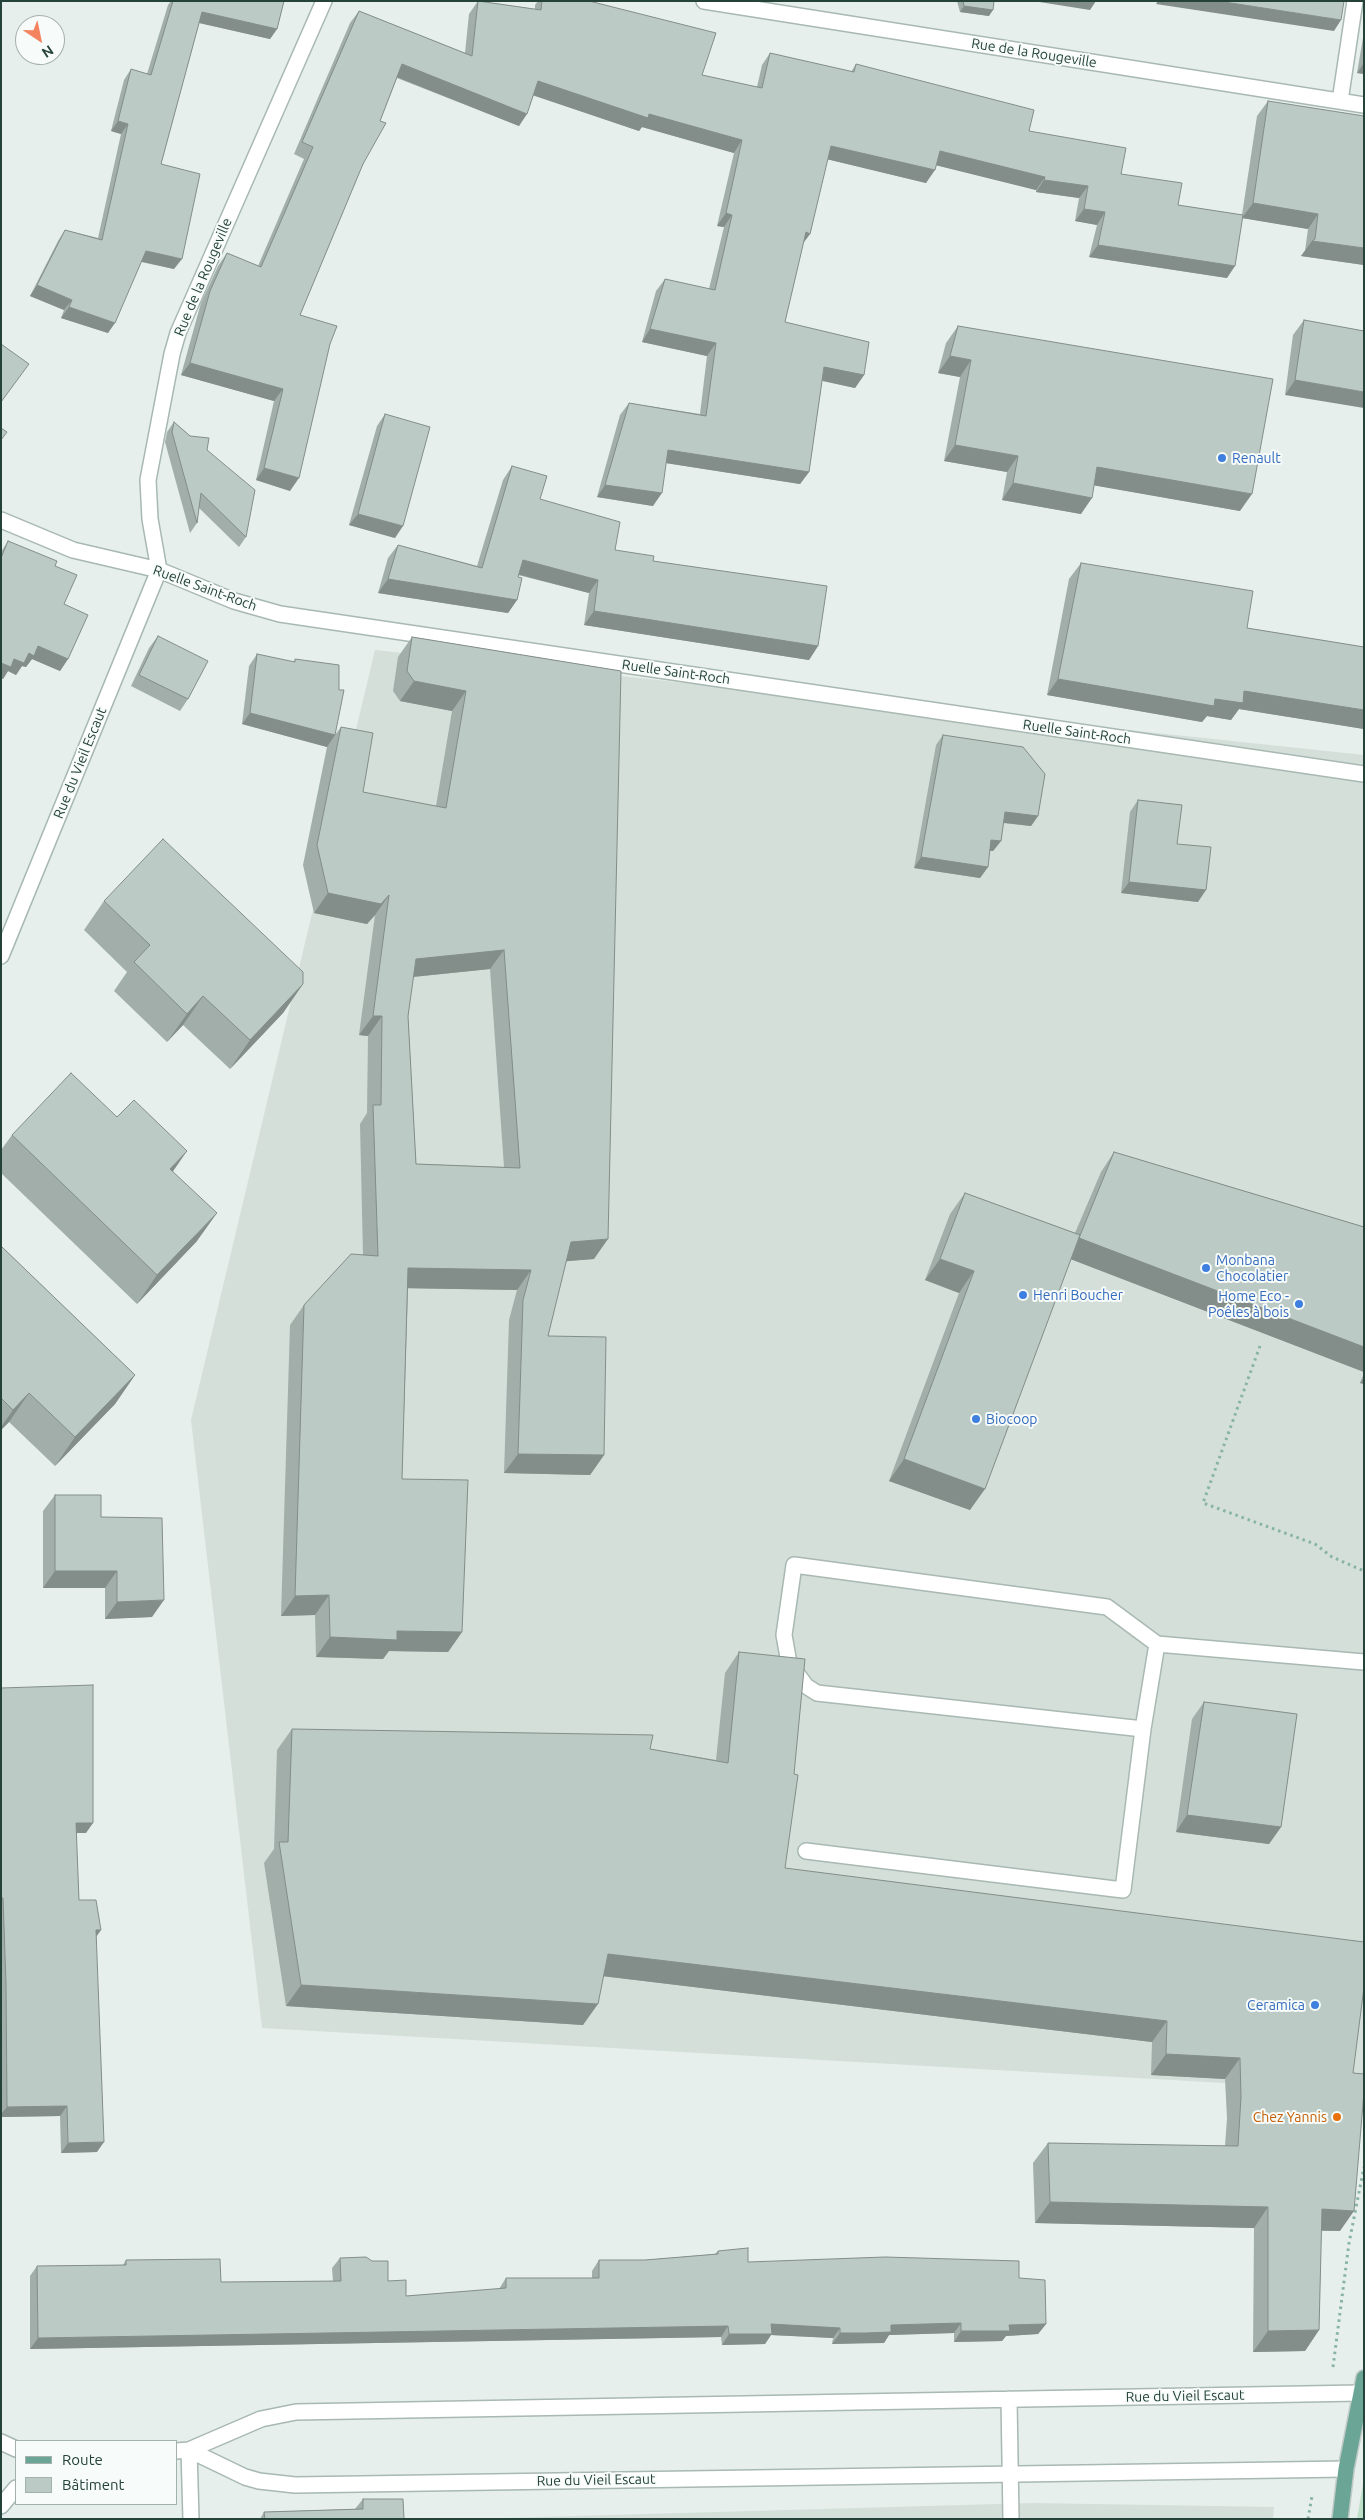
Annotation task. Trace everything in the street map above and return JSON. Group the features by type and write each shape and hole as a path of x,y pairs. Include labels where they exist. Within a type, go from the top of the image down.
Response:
{"main road":[{"path":"1340,2519 1346,2468 1362,2386"}],"street":[{"name":"Rue de la Rougeville","path":"159,570 150,519 148,480 172,354 186,312 324,1"},
{"name":"Rue de la Rougeville","path":"704,1 1364,105"},
{"path":"1340,101 1355,1"},
{"name":"Ruelle Saint-Roch","path":"1,520 73,550 159,570 234,601 280,614 1364,774"},
{"name":"Rue du Vieil Escaut","path":"1,956 159,570"},
{"path":"1143,1729 817,1693 806,1686 797,1675 786,1652 784,1636 794,1565 1107,1607 1157,1644 1364,1662"},
{"path":"806,1851 1123,1890 1143,1729 1157,1644"},
{"name":"Rue du Vieil Escaut","path":"183,2450 261,2419 296,2412 1330,2394 1362,2386"},
{"path":"1009,2399 1011,2519"},
{"path":"1,2442 15,2449"},
{"name":"Rue du Vieil Escaut","path":"183,2450 245,2477 259,2481 295,2485 1346,2468"},
{"path":"183,2450 191,2519"},
{"path":"1,2506 15,2489"}],"path":[{"path":"1260,1346 1203,1503 1315,1544 1332,1557 1364,1571"},
{"path":"1330,2394 1349,2243 1364,2167"},
{"path":"1308,2519 1316,2469"}],"shaded area":[{"path":"375,650 1364,755 1364,2091 262,2028 191,1420"},
{"path":"1034,2503 1274,2507 1273,2519 468,2519"}],"green space":[{"path":"1364,2478 1364,2519 1357,2519"}],"building":[{"path":"173,1 284,1 277,29 202,12 161,164 200,174 182,259 146,251 115,323 69,307 72,300 37,285 65,230 102,240 128,124 118,121 131,69 151,75"},
{"path":"478,1 541,10 542,1 589,1 716,33 702,75 762,88 770,53 854,72 856,64 1034,110 1029,131 1126,148 1121,174 1182,183 1178,205 1243,215 1235,266 1098,245 1105,212 1084,209 1088,186 1044,180 1045,177 940,151 935,170 831,146 810,234 806,232 785,322 869,342 864,375 824,367 809,472 668,450 662,493 605,485 629,403 706,416 716,343 650,329 665,279 715,290 732,215 726,213 742,140 649,114 648,118 538,81 527,114 402,64 380,121 386,123 363,164 300,315 337,326 330,344 299,478 264,468 283,389 190,363 210,291 227,253 261,267 313,147 302,142 359,11 472,56"},
{"path":"963,1 994,1 993,10 964,6"},
{"path":"1218,1 1344,1 1341,20"},
{"path":"1268,101 1364,116 1364,248 1312,241 1315,239 1318,214 1253,203"},
{"path":"1304,320 1364,331 1364,392 1295,380"},
{"path":"958,326 1273,379 1252,494 1097,467 1092,498 1013,483 1018,456 955,445 971,360 950,356"},
{"path":"1,344 29,364 1,402"},
{"path":"385,414 430,427 403,526 358,514"},
{"path":"174,422 190,436 209,438 207,450 255,490 246,537 201,493 197,523 172,432"},
{"path":"1,428 7,432 1,440"},
{"path":"512,466 547,476 540,499 620,522 615,550 654,556 653,561 827,586 818,646 594,611 598,580 523,560 518,577 522,578 517,600 388,579 398,545 482,568"},
{"path":"8,541 57,561 55,566 77,575 64,604 88,615 68,659 38,646 34,656 29,653 24,663 14,659 11,667 1,663 1,558"},
{"path":"1081,563 1253,591 1247,628 1364,647 1364,710 1244,691 1243,703 1215,699 1214,706 1058,679"},
{"path":"158,636 208,661 188,699 139,675"},
{"path":"412,637 621,671 608,1239 571,1242 548,1336 606,1337 604,1455 518,1454 523,1300 531,1270 408,1268 402,1479 468,1480 462,1632 397,1631 397,1640 330,1637 329,1595 295,1596 304,1305 351,1254 378,1256 373,1105 381,1105 382,1016 373,1016 389,895 381,904 328,893 317,845 341,727 373,733 363,792 446,808 466,691 414,681 407,671","holes":["504,950 520,1168 416,1164 408,1016 416,959"]},
{"path":"257,654 295,662 295,659 339,665 339,690 344,690 335,735 250,713"},
{"path":"943,735 1023,747 1045,774 1038,816 1005,812 1001,841 991,840 988,867 921,857"},
{"path":"1138,800 1182,805 1177,844 1211,847 1206,890 1129,882"},
{"path":"163,839 303,972 303,984 250,1040 203,996 187,1014 134,962 150,945 104,901"},
{"path":"71,1073 117,1117 134,1100 187,1151 170,1169 217,1213 157,1275 12,1135"},
{"path":"1114,1152 1364,1227 1364,1347 1079,1238"},
{"path":"965,1193 1080,1235 985,1489 904,1459 974,1271 940,1259"},
{"path":"1,1246 135,1375 75,1437 29,1393 13,1410 1,1398"},
{"path":"55,1495 101,1495 101,1517 162,1518 164,1600 117,1602 117,1571 55,1571"},
{"path":"739,1652 805,1659 794,1774 798,1775 785,1868 1364,1942 1364,1987 1353,2073 1364,2074 1354,2211 1322,2209 1319,2330 1268,2331 1268,2207 1050,2202 1048,2143 1238,2146 1241,2097 1240,2058 1166,2054 1167,2021 608,1954 598,2004 301,1985 279,1842 288,1842 292,1729 653,1735 650,1749 728,1763"},
{"path":"93,1685 93,1823 76,1823 79,1900 96,1900 101,1930 96,1930 104,2142 68,2143 67,2106 7,2107 6,1984 3,1898 1,1898 1,1688"},
{"path":"1204,1702 1297,1714 1281,1827 1187,1815"},
{"path":"748,2248 748,2262 885,2257 1019,2261 1019,2278 1045,2280 1046,2324 1009,2325 1010,2331 961,2331 961,2323 891,2325 891,2332 866,2333 840,2333 840,2328 771,2324 772,2334 729,2334 728,2326 38,2338 37,2266 126,2265 126,2260 220,2259 221,2282 341,2281 340,2258 366,2257 372,2261 388,2261 388,2281 406,2280 406,2296 506,2288 506,2278 599,2278 599,2260 645,2260 718,2254 718,2251"},
{"path":"363,2499 403,2499 404,2519 265,2519 264,2512 363,2509"}],"place":[{"name":"Renault","path":"1222,458"},
{"name":"Monbana Chocolatier","path":"1206,1268"},
{"name":"Henri Boucher","path":"1023,1295"},
{"name":"Home Eco - Poêles à bois","path":"1299,1304"},
{"name":"Biocoop","path":"976,1419"},
{"name":"Ceramica","path":"1315,2005"},
{"name":"Chez Yannis","path":"1337,2117"}]}
